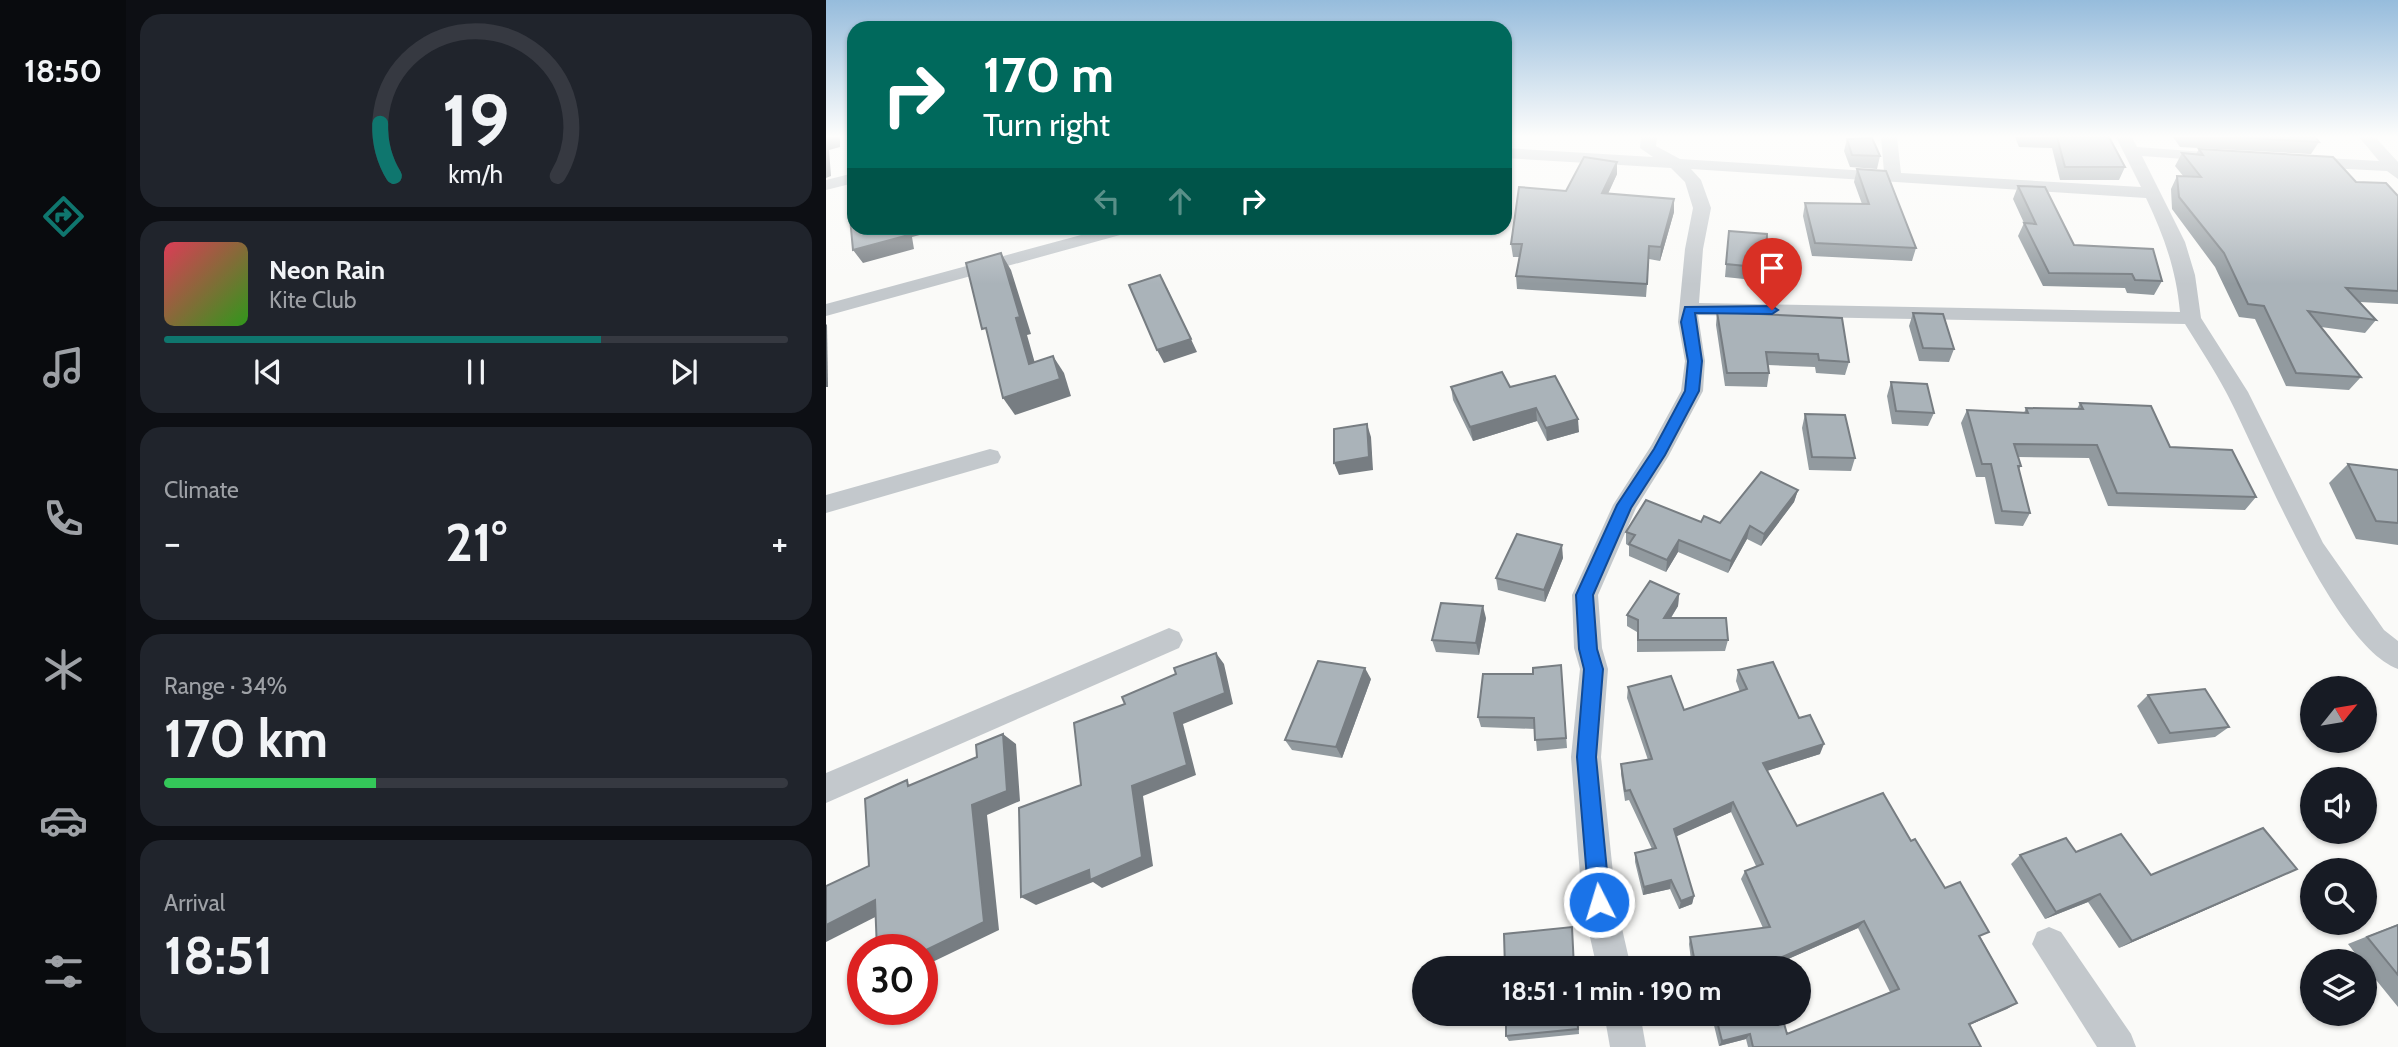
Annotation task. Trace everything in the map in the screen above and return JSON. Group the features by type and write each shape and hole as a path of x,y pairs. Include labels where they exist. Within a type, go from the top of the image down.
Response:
{"street":[{"path":"1611,956 1599,902 1587,757 1594,669 1588,649 1585,595 1625,505 1660,452 1692,391 1695,361 1688,322 1694,249 1702,208 1695,186"},
{"path":"2043,186 2151,193"},
{"path":"2148,186 2176,242 2186,275 2191,318 2237,392 2314,549 2374,638 2398,657"},
{"path":"826,310 1099,235"},
{"path":"1689,309 2191,318"},
{"path":"826,504 990,457"},
{"path":"826,789 1169,640"},
{"path":"2049,944 2118,1047"},
{"path":"1624,1026 1628,1047"}],"building":[{"path":"1569,186 1605,186 1602,193 1674,199 1661,247 1649,246 1647,284 1516,276 1522,244 1511,244 1519,187 1566,191"},
{"path":"1863,186 1892,186 1916,248 1815,243 1805,203 1869,204"},
{"path":"2018,186 2045,187 2074,245 2153,249 2162,281 2135,280 2132,274 2049,273 2024,223 2036,224"},
{"path":"2178,186 2389,186 2398,196 2398,291 2346,288 2376,320 2308,311 2361,377 2296,373 2264,306 2248,304 2224,253 2179,197"},
{"path":"1729,231 1767,234 1766,268 1726,264"},
{"path":"852,235 905,235 905,236 853,250"},
{"path":"1001,253 1020,317 1016,318 1029,364 1053,356 1060,379 1003,398 986,328 982,329 966,263"},
{"path":"1160,275 1191,339 1157,350 1129,285"},
{"path":"1717,312 1842,318 1849,362 1819,360 1818,354 1766,352 1769,373 1727,373"},
{"path":"1913,313 1943,314 1954,349 1923,348"},
{"path":"1502,372 1510,387 1555,376 1578,419 1546,428 1536,408 1470,427 1451,387"},
{"path":"1891,382 1927,384 1934,413 1896,411"},
{"path":"2080,403 2151,406 2170,447 2232,450 2256,497 2117,493 2097,445 2014,444 2030,513 2002,511 1991,464 1982,464 1967,410 2028,413 2026,408 2083,409"},
{"path":"1805,414 1845,415 1855,458 1812,457"},
{"path":"1367,424 1369,457 1334,463 1334,429"},
{"path":"2348,464 2398,470 2398,523 2376,521"},
{"path":"1761,472 1798,490 1764,534 1750,526 1731,561 1679,540 1667,560 1629,544 1635,535 1626,532 1646,500 1701,522 1704,516 1720,523"},
{"path":"1517,534 1562,545 1544,590 1496,578"},
{"path":"1650,581 1679,594 1664,618 1726,618 1728,640 1638,640 1638,620 1627,615"},
{"path":"1441,603 1483,606 1476,643 1432,640"},
{"path":"1216,653 1225,693 1174,713 1187,765 1132,786 1142,857 1090,880 1089,870 1021,897 1019,808 1081,785 1074,723 1125,704 1122,697 1176,674 1174,668"},
{"path":"1318,661 1365,668 1336,747 1285,740"},
{"path":"1773,662 1799,718 1810,715 1824,744 1763,763 1797,826 1883,793 1911,841 1915,839 1945,888 1960,882 1989,932 1979,936 2017,1003 1969,1024 1981,1047 1753,1047 1750,1034 1722,1041 1718,1026 1785,1026 1787,1034 1899,989 1864,921 1784,956 1694,956 1690,937 1770,927 1745,871 1763,864 1733,802 1674,829 1694,896 1681,901 1671,880 1644,887 1635,853 1656,848 1630,790 1625,791 1621,764 1652,759 1628,687 1671,676 1684,710 1747,689 1738,670"},
{"path":"1561,665 1566,738 1535,740 1534,718 1478,717 1483,674 1533,674 1533,668"},
{"path":"2205,689 2229,727 2170,733 2148,695"},
{"path":"1003,734 1007,791 972,805 984,922 938,944 938,934 876,934 875,900 826,925 826,886 869,866 865,799 907,780 908,786 977,757 976,745"},
{"path":"2263,828 2297,869 2132,941 2100,894 2056,912 2020,855 2066,838 2076,852 2121,834 2151,875"},
{"path":"2398,925 2398,975 2367,937"},
{"path":"1572,927 1573,956 1505,956 1504,934"},
{"path":"1506,1026 1578,1026 1578,1029 1506,1036"}],"route":[{"path":"1599,902 1587,757 1594,669 1588,649 1585,595 1625,505 1660,452 1692,391 1695,361 1688,322 1689,309 1772,310"}]}
